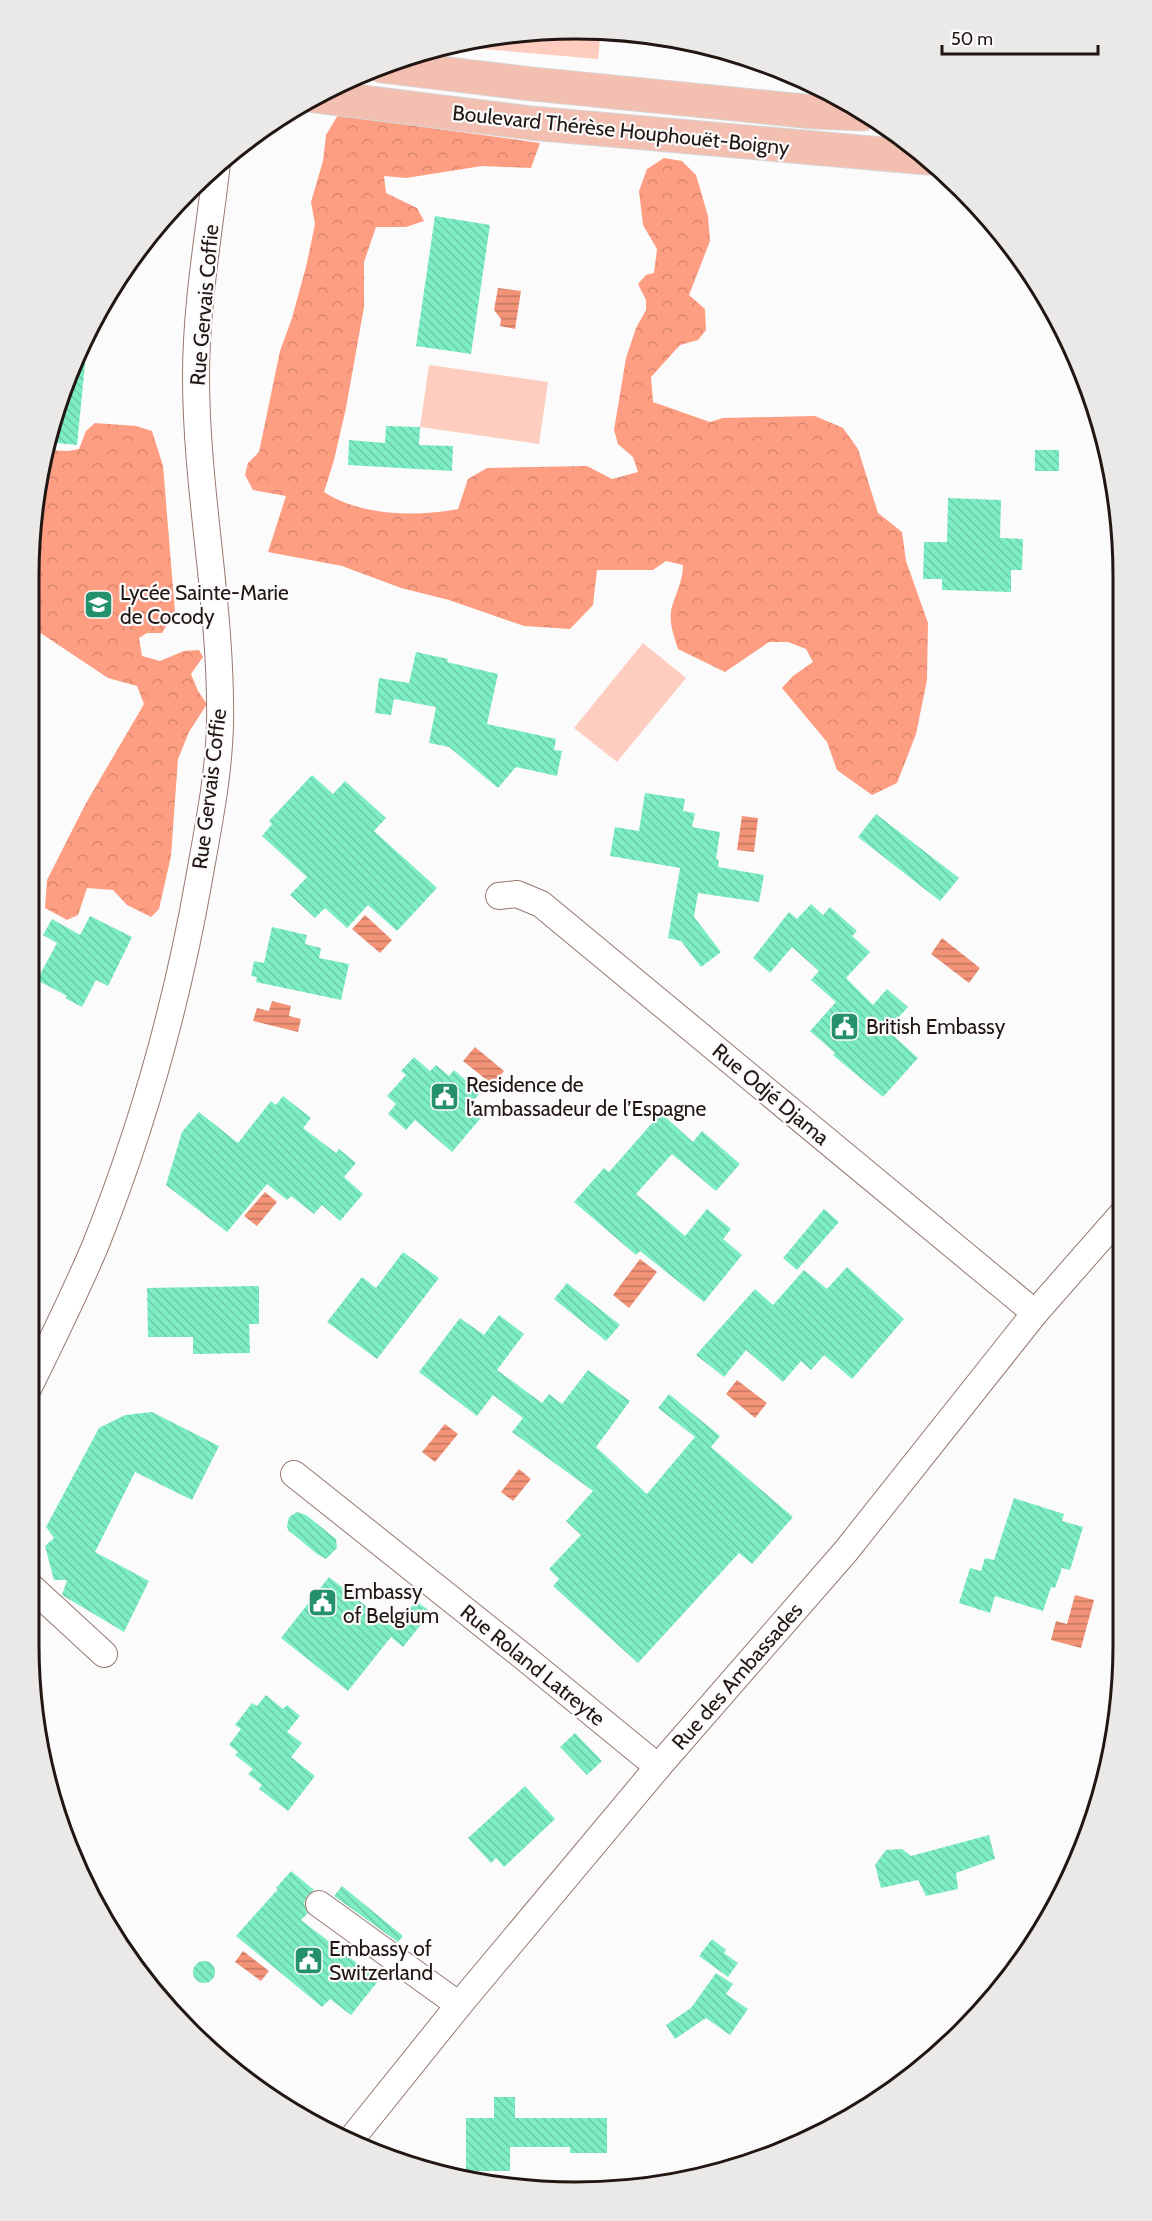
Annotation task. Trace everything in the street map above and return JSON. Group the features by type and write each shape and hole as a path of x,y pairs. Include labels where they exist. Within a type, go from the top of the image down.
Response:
{"main road":[{"name":"Boulevard Thérèse Houphouët-Boigny","path":"400,68 534,84 848,113"},
{"name":"Boulevard Thérèse Houphouët-Boigny","path":"331,98 531,123 911,156"}],"street":[{"name":"Rue Gervais Coffie","path":"39,1367 95,1244 132,1147 158,1063 177,989 207,835 220,727 220,682 202,484 196,379 197,332 215,178"},
{"name":"Rue Odjé Djama","path":"499,896 517,894 541,904 1035,1313"},
{"name":"Rue des Ambassades","path":"355,2134 459,2005 658,1767 846,1551 1035,1313 1113,1224"},
{"name":"Rue Roland Latreyte","path":"294,1474 658,1767"},
{"path":"39,1596 104,1654"},
{"path":"319,1905 459,2005"}],"shaded area":[{"path":"541,40 600,40 598,59 476,48"},
{"path":"498,288 521,291 515,329 500,326 501,319 494,310"},
{"path":"429,365 548,382 539,444 420,427"},
{"path":"643,643 686,678 617,762 574,728"},
{"path":"742,816 758,818 754,852 737,850"},
{"path":"365,915 392,940 380,953 352,929"},
{"path":"942,938 980,968 969,983 931,954"},
{"path":"272,1001 291,1006 289,1016 301,1019 298,1032 253,1021 257,1008 269,1011"},
{"path":"475,1047 504,1071 493,1085 463,1061"},
{"path":"265,1192 277,1202 257,1226 244,1216"},
{"path":"640,1259 657,1272 629,1308 613,1295"},
{"path":"737,1380 767,1403 755,1418 726,1394"},
{"path":"445,1424 458,1434 435,1462 422,1452"},
{"path":"519,1469 531,1479 513,1501 501,1492"},
{"path":"1075,1595 1094,1600 1081,1648 1051,1640 1056,1621 1067,1624"},
{"path":"243,1951 269,1971 261,1981 235,1962"}],"green space":[{"path":"338,115 540,143 531,168 482,166 406,178 384,176 386,193 417,208 424,221 406,227 376,227 364,262 364,307 346,408 324,492 355,506 372,510 407,513 442,512 458,509 468,479 487,468 587,466 612,479 638,472 633,457 618,444 614,430 626,358 636,328 646,310 646,300 638,284 646,275 654,273 657,249 643,225 639,191 647,169 664,158 682,161 696,175 708,216 710,241 689,295 705,309 706,330 698,340 680,345 651,377 653,402 710,422 723,418 815,416 843,428 858,449 878,513 902,532 906,561 928,623 927,680 916,734 897,783 872,795 837,770 827,742 782,688 793,676 813,662 806,649 788,642 769,642 725,672 678,649 672,628 671,612 683,565 666,561 653,570 597,570 593,605 570,629 524,626 449,600 401,588 342,566 268,552 286,496 253,490 245,475 248,463 259,452 280,351 306,267 315,224 311,202 323,161 326,135"},
{"path":"95,423 136,426 152,431 163,466 175,612 162,633 147,633 139,638 142,656 160,661 184,651 199,650 203,657 191,674 198,691 207,704 189,732 178,759 171,856 159,909 151,917 127,905 113,890 87,888 78,915 67,920 45,908 47,880 85,805 144,704 137,686 108,678 39,632 40,541 49,471 54,450 79,449 86,431"}],"building":[{"path":"435,216 490,225 471,354 416,346"},
{"path":"86,357 77,445 56,443 67,403"},
{"path":"386,426 420,427 419,445 453,446 452,471 348,465 349,440 385,443"},
{"path":"1035,450 1059,450 1059,471 1035,471"},
{"path":"948,498 1001,500 1000,538 1023,539 1022,570 1011,570 1011,592 942,590 942,579 923,579 924,542 947,542"},
{"path":"416,652 498,674 487,724 556,739 554,750 562,751 557,776 516,767 498,788 449,747 429,743 436,707 394,699 391,715 375,713 379,678 409,683"},
{"path":"312,775 333,794 345,781 386,818 374,831 437,888 397,931 368,905 347,928 325,908 315,918 290,895 307,877 262,836 272,824 269,821"},
{"path":"645,793 685,799 683,811 695,813 692,827 720,832 716,859 719,860 718,867 764,875 759,902 698,893 694,917 721,952 701,967 681,941 668,938 680,868 610,856 615,827 639,831"},
{"path":"876,814 959,878 940,901 858,837"},
{"path":"811,904 823,915 830,907 857,931 852,936 870,952 846,978 873,1005 887,989 908,1007 887,1030 918,1058 883,1097 833,1055 835,1053 810,1031 836,1002 811,980 819,971 792,947 770,973 753,958 789,912 797,919"},
{"path":"90,916 132,937 108,986 96,980 82,1007 39,981 39,976 57,943 43,935 52,919 80,935"},
{"path":"272,927 307,935 305,944 321,948 319,958 349,964 341,1000 256,982 257,977 251,976 254,961 264,963"},
{"path":"414,1057 430,1071 436,1065 449,1076 454,1070 480,1093 467,1108 480,1119 452,1152 415,1120 406,1130 388,1114 396,1104 387,1096 406,1075 401,1071"},
{"path":"283,1096 311,1118 303,1128 336,1153 339,1149 356,1163 344,1177 363,1194 340,1221 322,1205 314,1214 291,1196 287,1200 267,1184 227,1232 166,1185 182,1132 199,1112 238,1143 271,1101 276,1105"},
{"path":"661,1113 693,1142 702,1131 740,1164 716,1191 672,1154 636,1194 685,1236 707,1209 731,1229 723,1239 742,1255 704,1302 640,1251 636,1255 574,1202 604,1168 609,1172"},
{"path":"824,1209 839,1222 797,1270 783,1258"},
{"path":"403,1252 439,1278 377,1359 327,1322 362,1277 376,1288"},
{"path":"847,1267 904,1319 852,1379 824,1355 811,1370 801,1361 783,1382 746,1350 724,1377 696,1355 755,1289 773,1305 804,1270 827,1289"},
{"path":"567,1283 620,1325 606,1341 554,1299"},
{"path":"259,1286 259,1324 249,1324 250,1353 193,1354 193,1337 148,1337 147,1288"},
{"path":"499,1315 524,1334 497,1370 542,1403 549,1394 562,1404 588,1370 630,1401 596,1447 647,1494 695,1437 658,1408 669,1394 720,1436 711,1447 793,1517 752,1564 739,1553 638,1663 553,1586 559,1579 549,1569 581,1535 566,1521 593,1491 512,1432 523,1418 493,1395 477,1416 419,1372 460,1318 484,1335"},
{"path":"152,1412 219,1446 192,1500 135,1472 95,1552 149,1581 124,1632 62,1595 67,1580 54,1580 45,1546 54,1538 46,1527 99,1428 125,1415"},
{"path":"1014,1498 1064,1514 1062,1521 1083,1527 1070,1570 1062,1568 1055,1588 1051,1587 1043,1611 995,1596 990,1613 959,1603 970,1568 981,1571 985,1558 994,1560"},
{"path":"297,1512 306,1515 336,1539 337,1548 326,1559 288,1530 289,1517"},
{"path":"329,1577 394,1628 416,1601 431,1612 403,1647 391,1637 348,1691 281,1638"},
{"path":"266,1695 283,1709 287,1705 300,1716 287,1732 302,1743 291,1757 315,1776 288,1811 259,1789 262,1785 248,1774 253,1769 235,1755 238,1752 229,1745 241,1729 235,1725 252,1703 257,1706"},
{"path":"575,1733 602,1761 587,1775 560,1747"},
{"path":"525,1786 555,1819 504,1867 496,1858 491,1863 468,1838"},
{"path":"989,1835 995,1859 956,1873 958,1889 926,1896 918,1880 881,1888 875,1865 886,1850 902,1849 911,1856"},
{"path":"291,1871 314,1890 307,1896 304,1903 308,1913 301,1920 379,1980 351,2015 330,1999 322,2007 236,1936"},
{"path":"342,1886 403,1936 398,1942 334,1896"},
{"path":"712,1939 726,1950 724,1953 738,1963 728,1977 699,1956"},
{"path":"204,1961 212,1964 215,1972 212,1980 204,1983 196,1980 193,1972 196,1964"},
{"path":"716,1973 733,1984 726,1994 748,2009 730,2035 706,2018 675,2039 666,2025 691,2008"},
{"path":"494,2097 515,2097 515,2118 607,2118 607,2153 570,2153 570,2147 510,2147 510,2171 466,2171 466,2118 494,2118"}],"place":[{"name":"Lycée Sainte-Marie de Cocody","path":"99,604"},
{"name":"British Embassy","path":"845,1026"},
{"name":"Residence de l’ambassadeur de l’Espagne","path":"445,1096"},
{"name":"Embassy of Belgium","path":"322,1603"},
{"name":"Embassy of Switzerland","path":"308,1960"}]}
